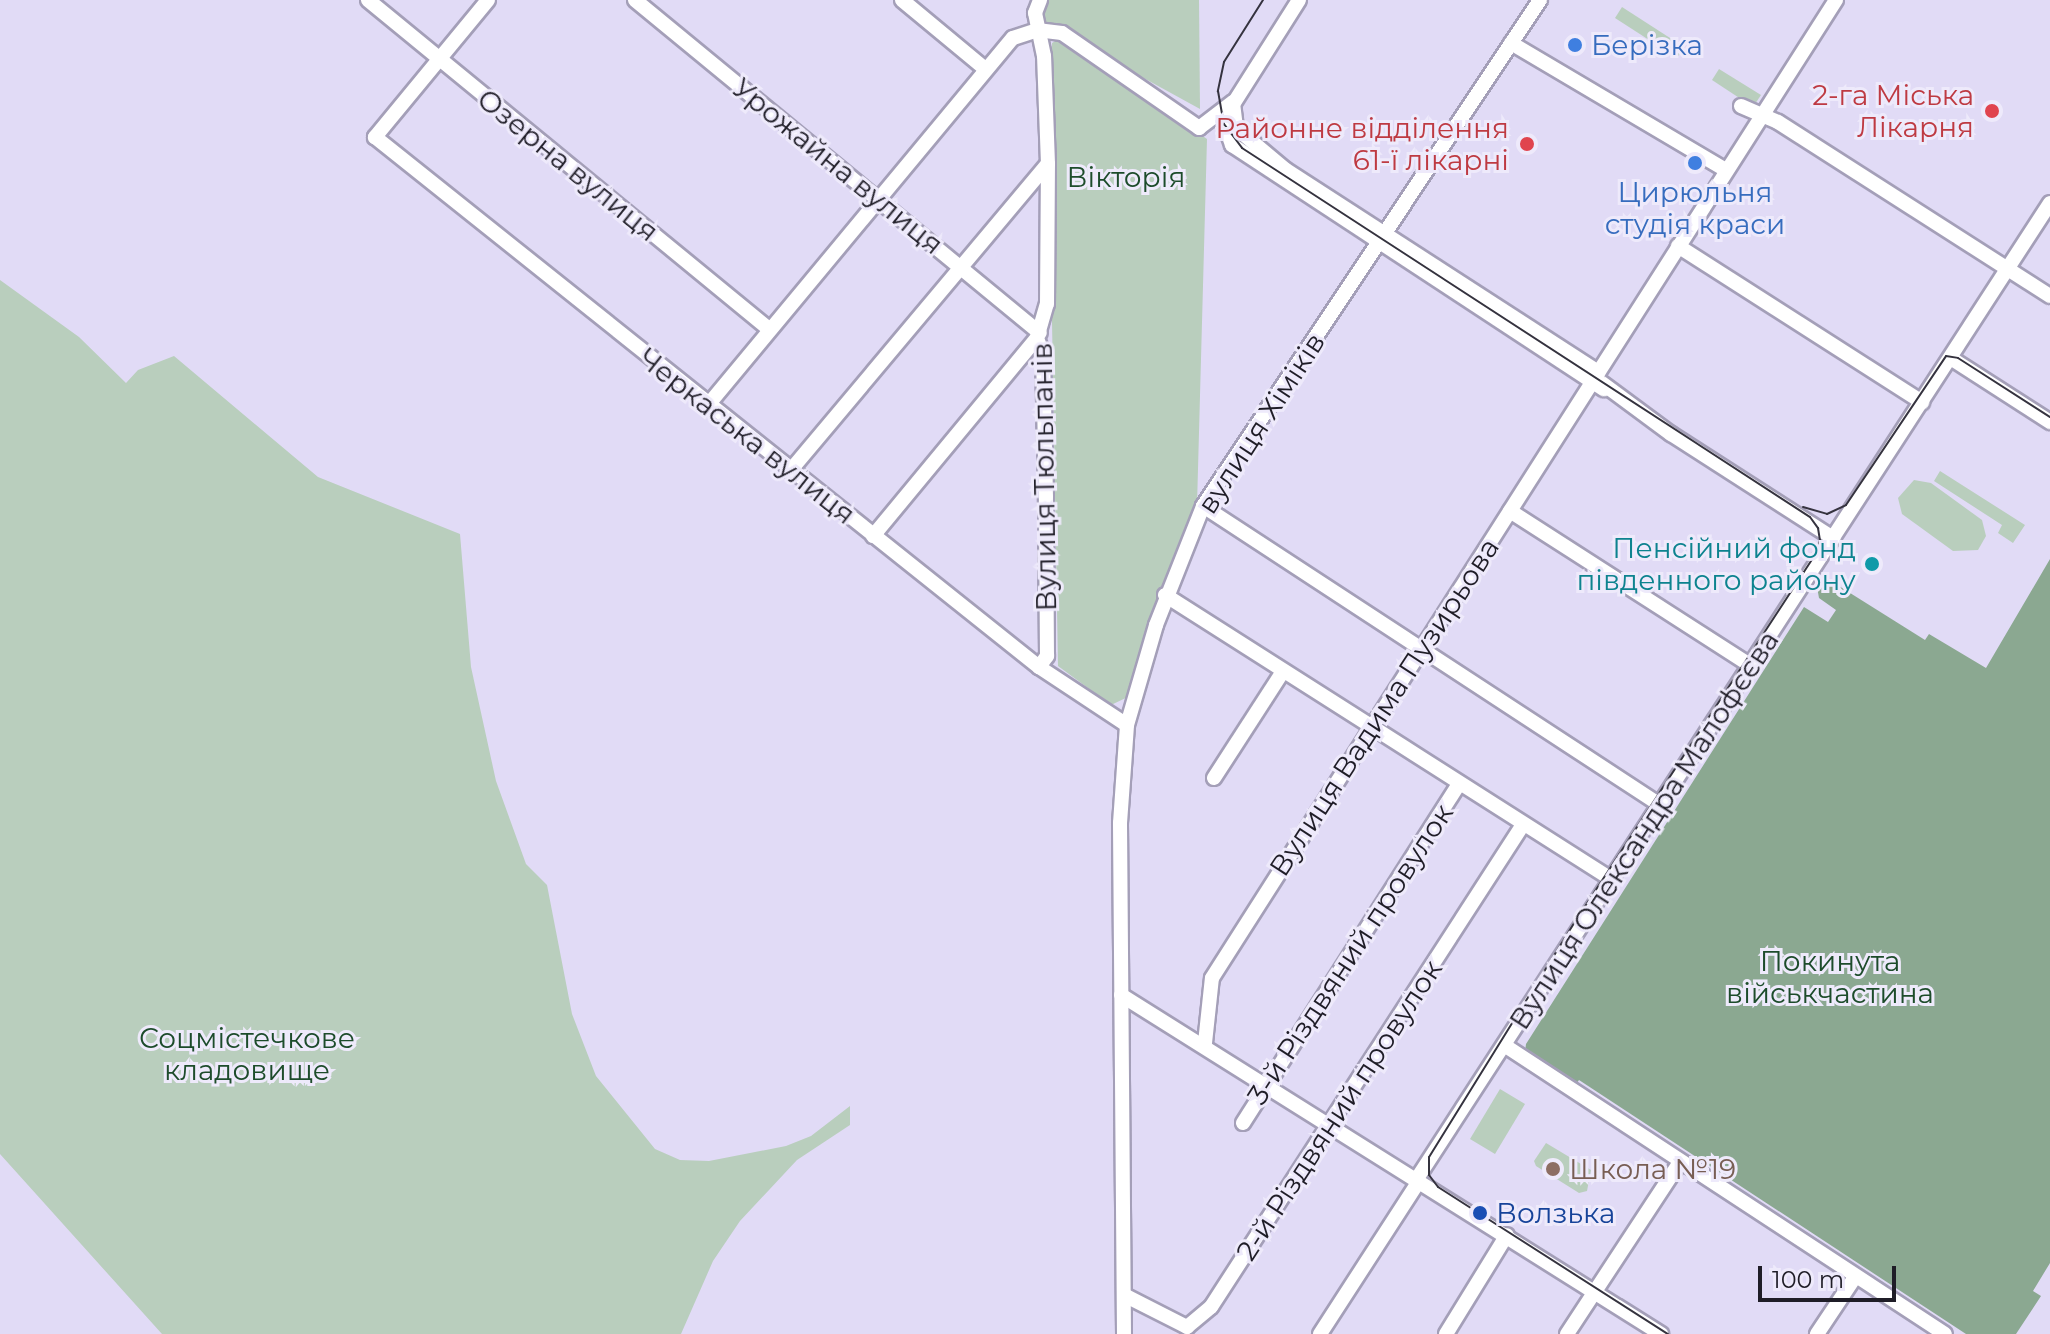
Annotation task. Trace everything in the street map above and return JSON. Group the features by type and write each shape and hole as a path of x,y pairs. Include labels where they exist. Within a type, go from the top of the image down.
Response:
{"street":[{"name":"Озерна вулиця","path":"368,0 769,329"},
{"path":"438,59 488,0"},
{"name":"Урожайна вулиця","path":"635,0 960,265 1038,335"},
{"path":"902,0 985,69"},
{"name":"Вулиця Тюльпанів","path":"1039,667 1047,656 1043,354 1038,335 1047,304 1048,164 1044,56 1034,31 1040,0"},
{"path":"1299,0 1233,102 1224,132 1243,156 1380,236 1833,538"},
{"name":"вулиця Хіміків","path":"1124,1334 1120,823 1127,725 1165,595 1203,506 1540,0"},
{"name":"Вулиця Вадима Пузирьова","path":"1205,1043 1212,978 1419,650 1598,381 1678,246 1836,0"},
{"path":"708,405 1013,38 1034,31 1062,33 1199,128 1233,102"},
{"path":"1511,43 1726,170"},
{"name":"Черкаська вулиця","path":"438,59 375,137 1039,667 1127,725"},
{"path":"1741,106 1759,117 1778,122 2050,296"},
{"path":"790,471 1048,164"},
{"path":"1678,246 1922,402 2050,203"},
{"path":"873,536 1038,335"},
{"path":"1952,359 2050,422"},
{"name":"Вулиця Олександра Малофєєва","path":"1320,1334 1657,803 1751,666 1922,402"},
{"path":"1203,506 1657,803"},
{"path":"1510,511 1751,666"},
{"path":"1165,595 1370,730 1611,879"},
{"path":"1214,778 1282,673"},
{"name":"3-й Різдвяний провулок","path":"1243,1123 1458,785"},
{"name":"2-й Різдвяний провулок","path":"1124,1295 1142,1300 1178,1324 1195,1324 1330,1123 1522,826"},
{"path":"1121,995 1205,1043 1661,1334"},
{"path":"1504,1045 1945,1334"},
{"path":"1567,1334 1680,1162"},
{"path":"1446,1334 1507,1235"},
{"path":"1817,1334 1855,1277"}],"green space":[{"name":"Вікторія","path":"1041,0 1199,0 1200,109 1038,20"},
{"path":"1622,7 1684,47 1677,58 1615,18"},
{"name":"Вікторія","path":"1061,38 1207,139 1197,506 1170,566 1132,695 1111,705 1058,666 1049,150 1052,43"},
{"path":"1719,69 1761,95 1753,107 1712,80"},
{"name":"Соцмістечкове кладовище","path":"0,280 79,337 126,383 138,370 174,356 318,477 460,534 471,667 496,781 526,864 547,885 572,1014 596,1076 655,1149 680,1160 709,1161 786,1146 811,1136 850,1106 850,1125 797,1160 740,1221 713,1261 681,1334 162,1334 0,1154"},
{"path":"1940,471 2025,525 2013,543 1998,533 2002,525 1934,481"},
{"path":"1914,480 1931,483 1982,520 1986,536 1978,550 1953,551 1902,514 1898,498"},
{"name":"Покинута військчастина","path":"2050,559 2050,1263 2033,1291 2041,1296 2016,1334 1966,1334 1579,1080 1574,1087 1525,1052 1526,1044 1804,607 1828,622 1836,610 1819,598 1817,587 1823,576 1925,640 1929,634 1986,668"},
{"path":"1500,1089 1525,1104 1495,1154 1470,1139"},
{"path":"1546,1143 1591,1170 1587,1191 1579,1193 1536,1166 1534,1161"}],"tram line":[{"path":"1263,0 1224,62 1218,91 1224,124 1242,148 1810,517 1818,528 1820,540 1813,558 1581,912 1429,1157 1429,1175 1438,1187 1668,1334"},
{"path":"1803,507 1827,514 1846,505 1946,356 1958,358 2050,417"}],"place":[{"name":"Берізка","path":"1575,45"},
{"name":"2-га Міська Лікарня","path":"1992,111"},
{"name":"Районне відділення 61-ї лікарні","path":"1527,144"},
{"name":"Цирюльня студія краси","path":"1695,163"},
{"name":"Пенсійний фонд південного району","path":"1872,564"},
{"name":"Школа №19","path":"1553,1169"},
{"name":"Волзька","path":"1480,1213"}]}
